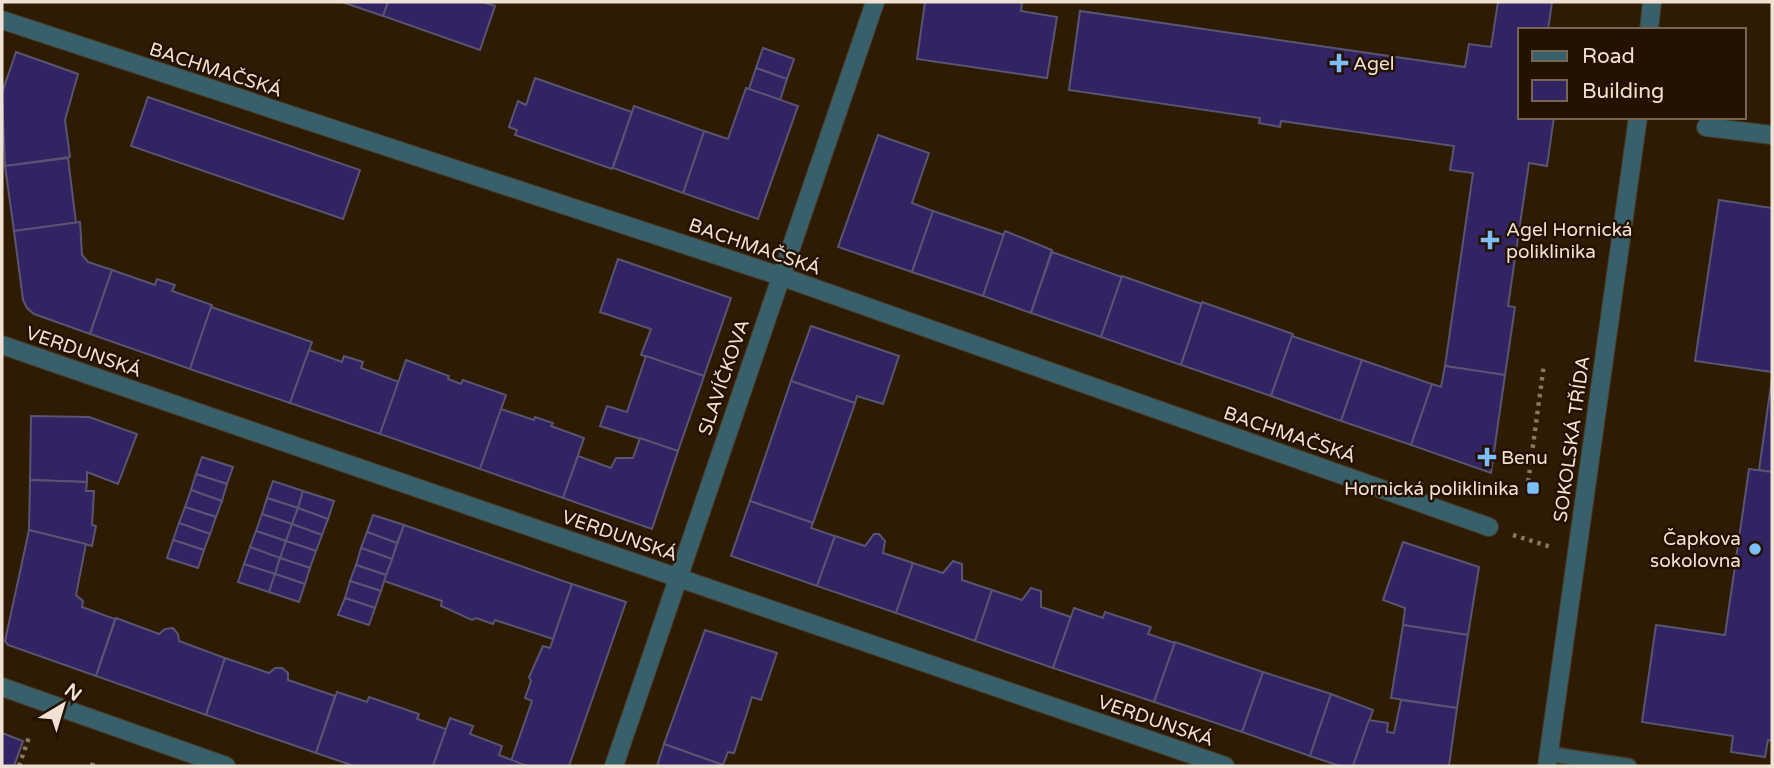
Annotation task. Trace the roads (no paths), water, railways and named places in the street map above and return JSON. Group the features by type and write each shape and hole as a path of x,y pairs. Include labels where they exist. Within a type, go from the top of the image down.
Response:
{"street":[{"name":"SLAVÍČKOVA","path":"614,766 875,2"},
{"path":"1648,28 1652,2"},
{"name":"BACHMAČSKÁ","path":"2,20 780,276 1489,527"},
{"name":"SOKOLSKÁ TŘÍDA","path":"1548,760 1638,119"},
{"path":"1706,127 1772,135"},
{"name":"VERDUNSKÁ","path":"2,345 1225,766"},
{"path":"2,687 226,766"}],"lane":[{"path":"1548,760 1629,766"}],"place":[{"name":"Agel","path":"1339,63"},
{"name":"Agel Hornická poliklinika","path":"1490,240"},
{"name":"Benu","path":"1487,457"},
{"name":"Hornická poliklinika","path":"1533,488"},
{"name":"Čapkova sokolovna","path":"1755,549"}]}
